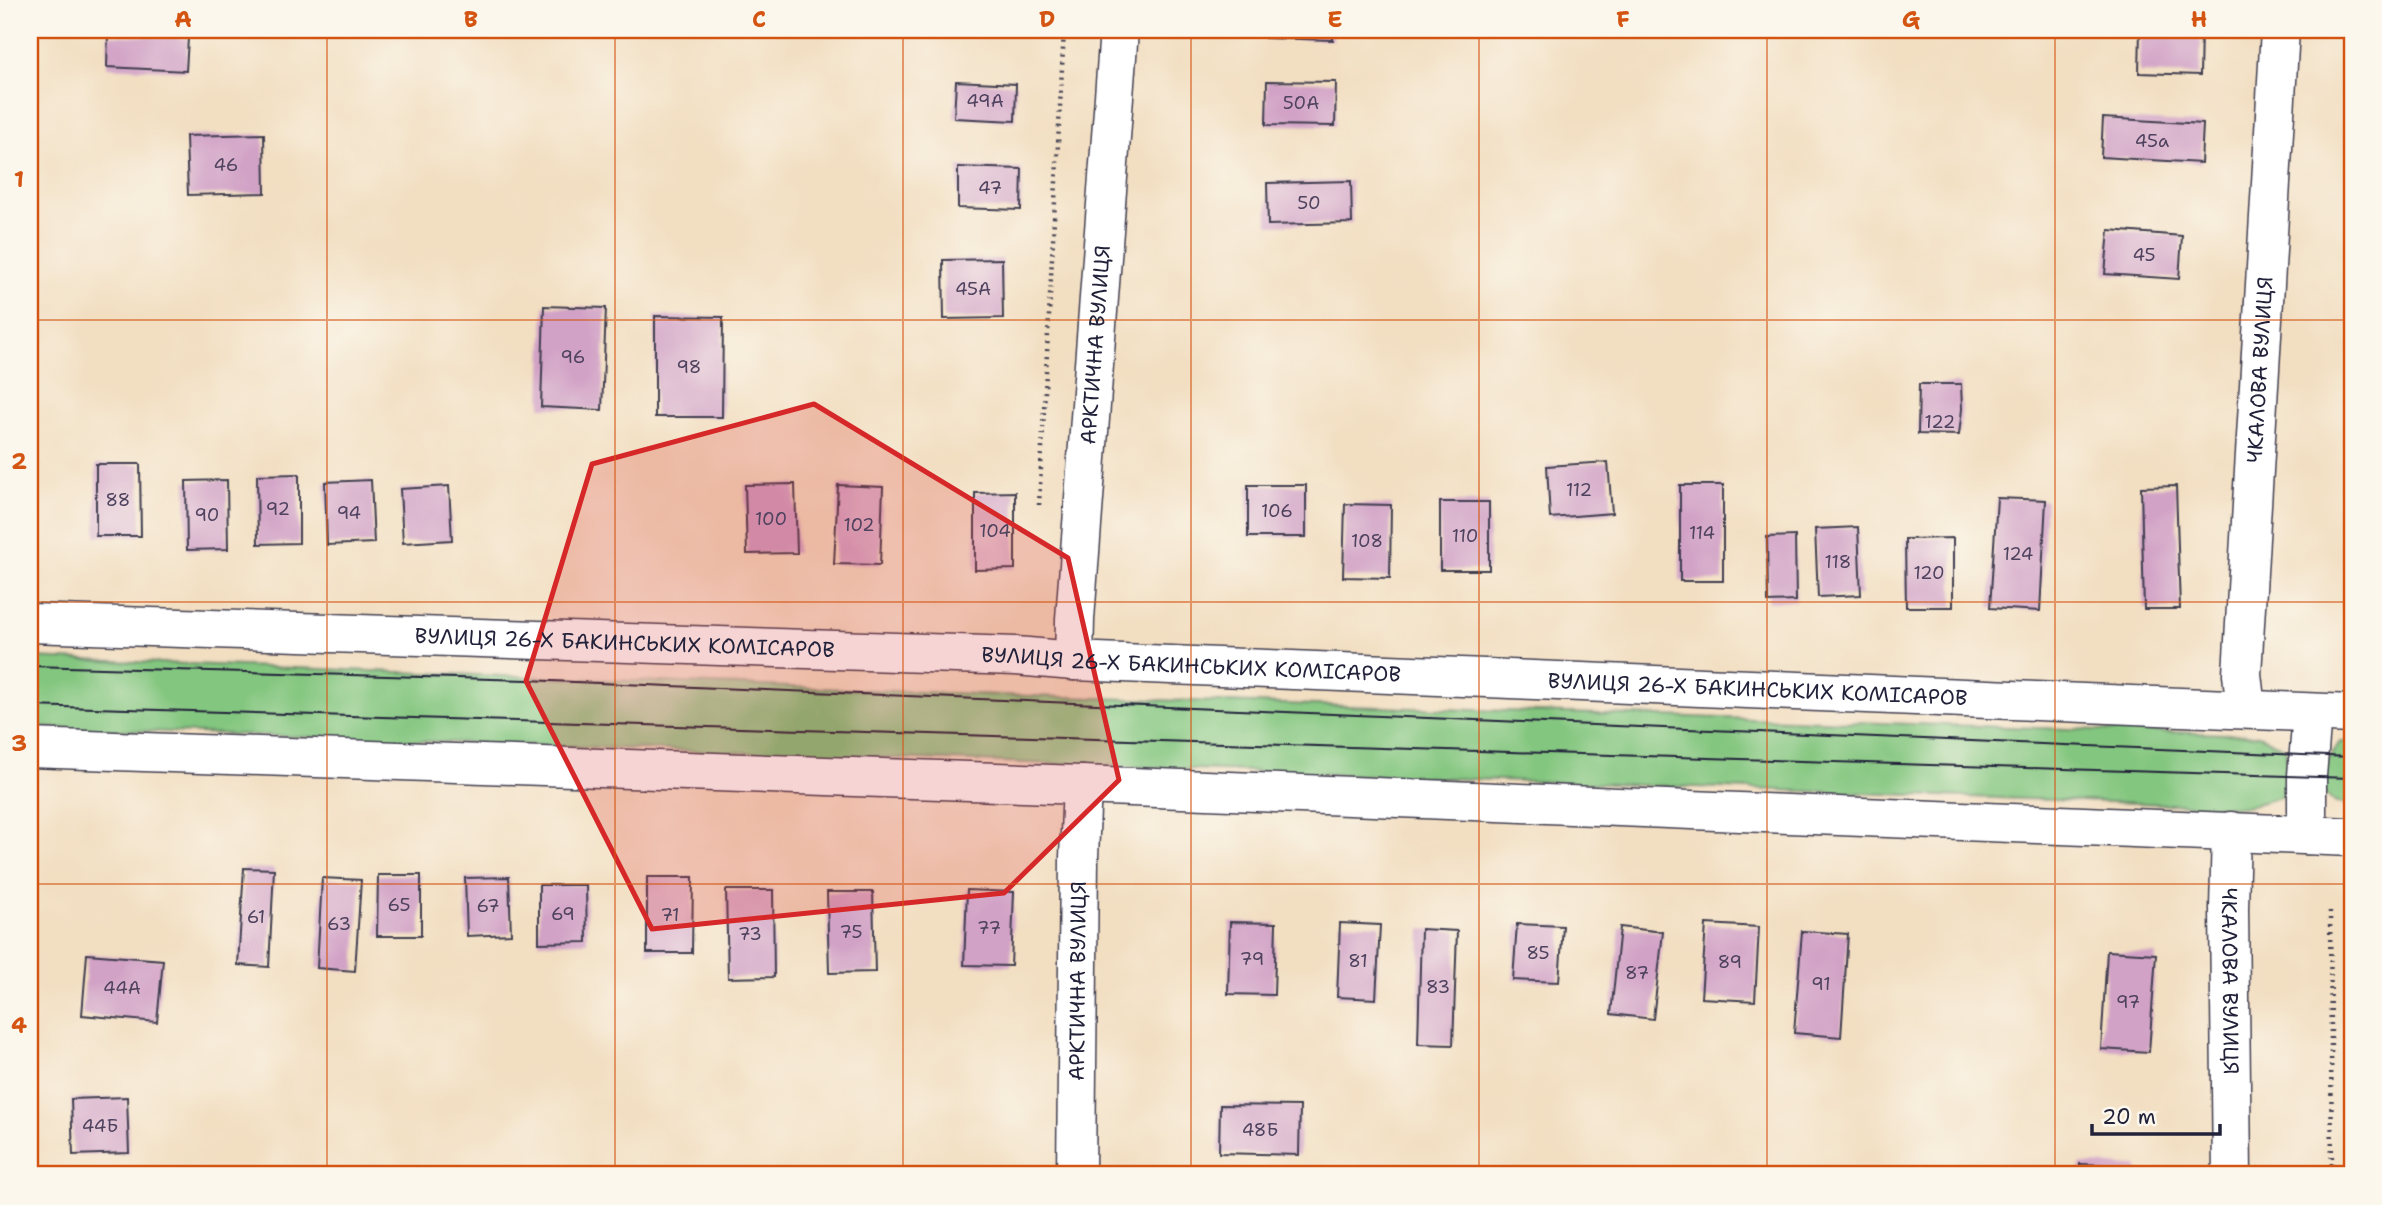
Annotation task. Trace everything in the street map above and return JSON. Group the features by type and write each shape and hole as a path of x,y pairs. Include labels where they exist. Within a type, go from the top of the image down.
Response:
{"street":[{"name":"АРКТИЧНА ВУЛИЦЯ","path":"1074,661 1119,30"},
{"name":"ЧКАЛОВА ВУЛИЦЯ","path":"2246,709 2242,674 2280,30"},
{"name":"ВУЛИЦЯ 26-Х БАКИНСЬКИХ КОМІСАРОВ","path":"30,623 1002,656 2352,714"},
{"path":"2307,835 2307,776 2312,713"},
{"path":"30,748 1082,785 2352,837"},
{"name":"АРКТИЧНА ВУЛИЦЯ","path":"1076,1175 1082,785"},
{"name":"ЧКАЛОВА ВУЛИЦЯ","path":"2231,831 2229,909 2232,1175"}],"path":[{"path":"1038,519 1064,30"},
{"path":"2330,911 2332,1175"}],"highlighted area":[{"path":"814,404 1068,558 1119,780 1004,893 652,929 526,681 592,464"}],"green space":[{"path":"30,658 1000,695 2259,735 2286,749 2287,795 2246,807 30,727"},
{"path":"2340,742 2352,742 2352,804 2336,803 2324,793 2323,766"}],"building":[{"path":"1265,30 1333,30 1333,40 1265,38"},
{"path":"2140,30 2201,31 2200,75 2139,73"},
{"path":"108,35 188,38 186,71 107,67"},
{"path":"956,81 1016,84 1015,121 954,118"},
{"path":"1267,81 1336,82 1335,126 1266,125"},
{"path":"2103,118 2203,124 2201,163 2101,157"},
{"path":"264,134 265,193 188,195 186,136"},
{"path":"958,167 1022,169 1021,210 958,208"},
{"path":"1351,181 1352,223 1268,225 1267,183"},
{"path":"2109,230 2182,236 2179,279 2105,274"},
{"path":"1002,259 1003,318 944,319 943,260"},
{"path":"544,306 606,308 602,410 541,407"},
{"path":"655,316 723,317 722,417 655,417"},
{"path":"1919,384 1961,384 1959,435 1918,434"},
{"path":"1608,462 1612,513 1550,518 1547,466"},
{"path":"96,464 140,464 141,536 96,536"},
{"path":"299,474 299,543 258,544 257,475"},
{"path":"227,480 228,549 187,550 186,481"},
{"path":"371,480 374,543 327,545 325,482"},
{"path":"795,484 797,553 747,554 745,485"},
{"path":"838,485 883,487 880,565 834,564"},
{"path":"1248,485 1306,485 1306,537 1248,537"},
{"path":"1680,485 1723,485 1723,581 1680,581"},
{"path":"449,486 452,540 403,543 400,489"},
{"path":"2176,486 2180,609 2144,609 2141,487"},
{"path":"1015,492 1015,569 975,570 975,493"},
{"path":"1997,498 2046,500 2040,611 1990,608"},
{"path":"1440,502 1489,502 1489,570 1440,570"},
{"path":"1345,504 1391,505 1390,578 1343,577"},
{"path":"1858,527 1861,595 1818,597 1815,529"},
{"path":"1795,536 1796,601 1768,602 1767,537"},
{"path":"1953,538 1953,607 1906,607 1905,539"},
{"path":"244,868 274,869 269,967 238,965"},
{"path":"378,875 421,875 421,936 377,936"},
{"path":"509,877 511,934 467,936 465,878"},
{"path":"647,877 693,877 692,953 647,953"},
{"path":"322,878 361,880 355,971 317,968"},
{"path":"539,885 586,885 587,942 539,943"},
{"path":"726,890 773,890 774,977 728,978"},
{"path":"967,890 1014,892 1011,966 964,965"},
{"path":"827,892 873,892 875,972 829,973"},
{"path":"1230,922 1276,923 1274,995 1228,994"},
{"path":"1340,923 1380,925 1376,999 1337,997"},
{"path":"1517,924 1563,926 1559,982 1513,980"},
{"path":"1706,924 1759,927 1755,1001 1701,998"},
{"path":"1620,927 1663,932 1653,1019 1611,1014"},
{"path":"1421,929 1457,931 1453,1045 1418,1044"},
{"path":"1802,931 1848,934 1841,1037 1794,1033"},
{"path":"2107,951 2156,954 2149,1052 2101,1049"},
{"path":"87,954 163,960 157,1022 82,1015"},
{"path":"127,1097 129,1153 73,1155 71,1099"},
{"path":"1220,1105 1300,1106 1299,1155 1219,1153"},
{"path":"2080,1164 2138,1166 2138,1175 2080,1175"}],"tram line":[{"path":"30,666 527,680 2352,757"},
{"path":"30,706 2352,778"}]}
